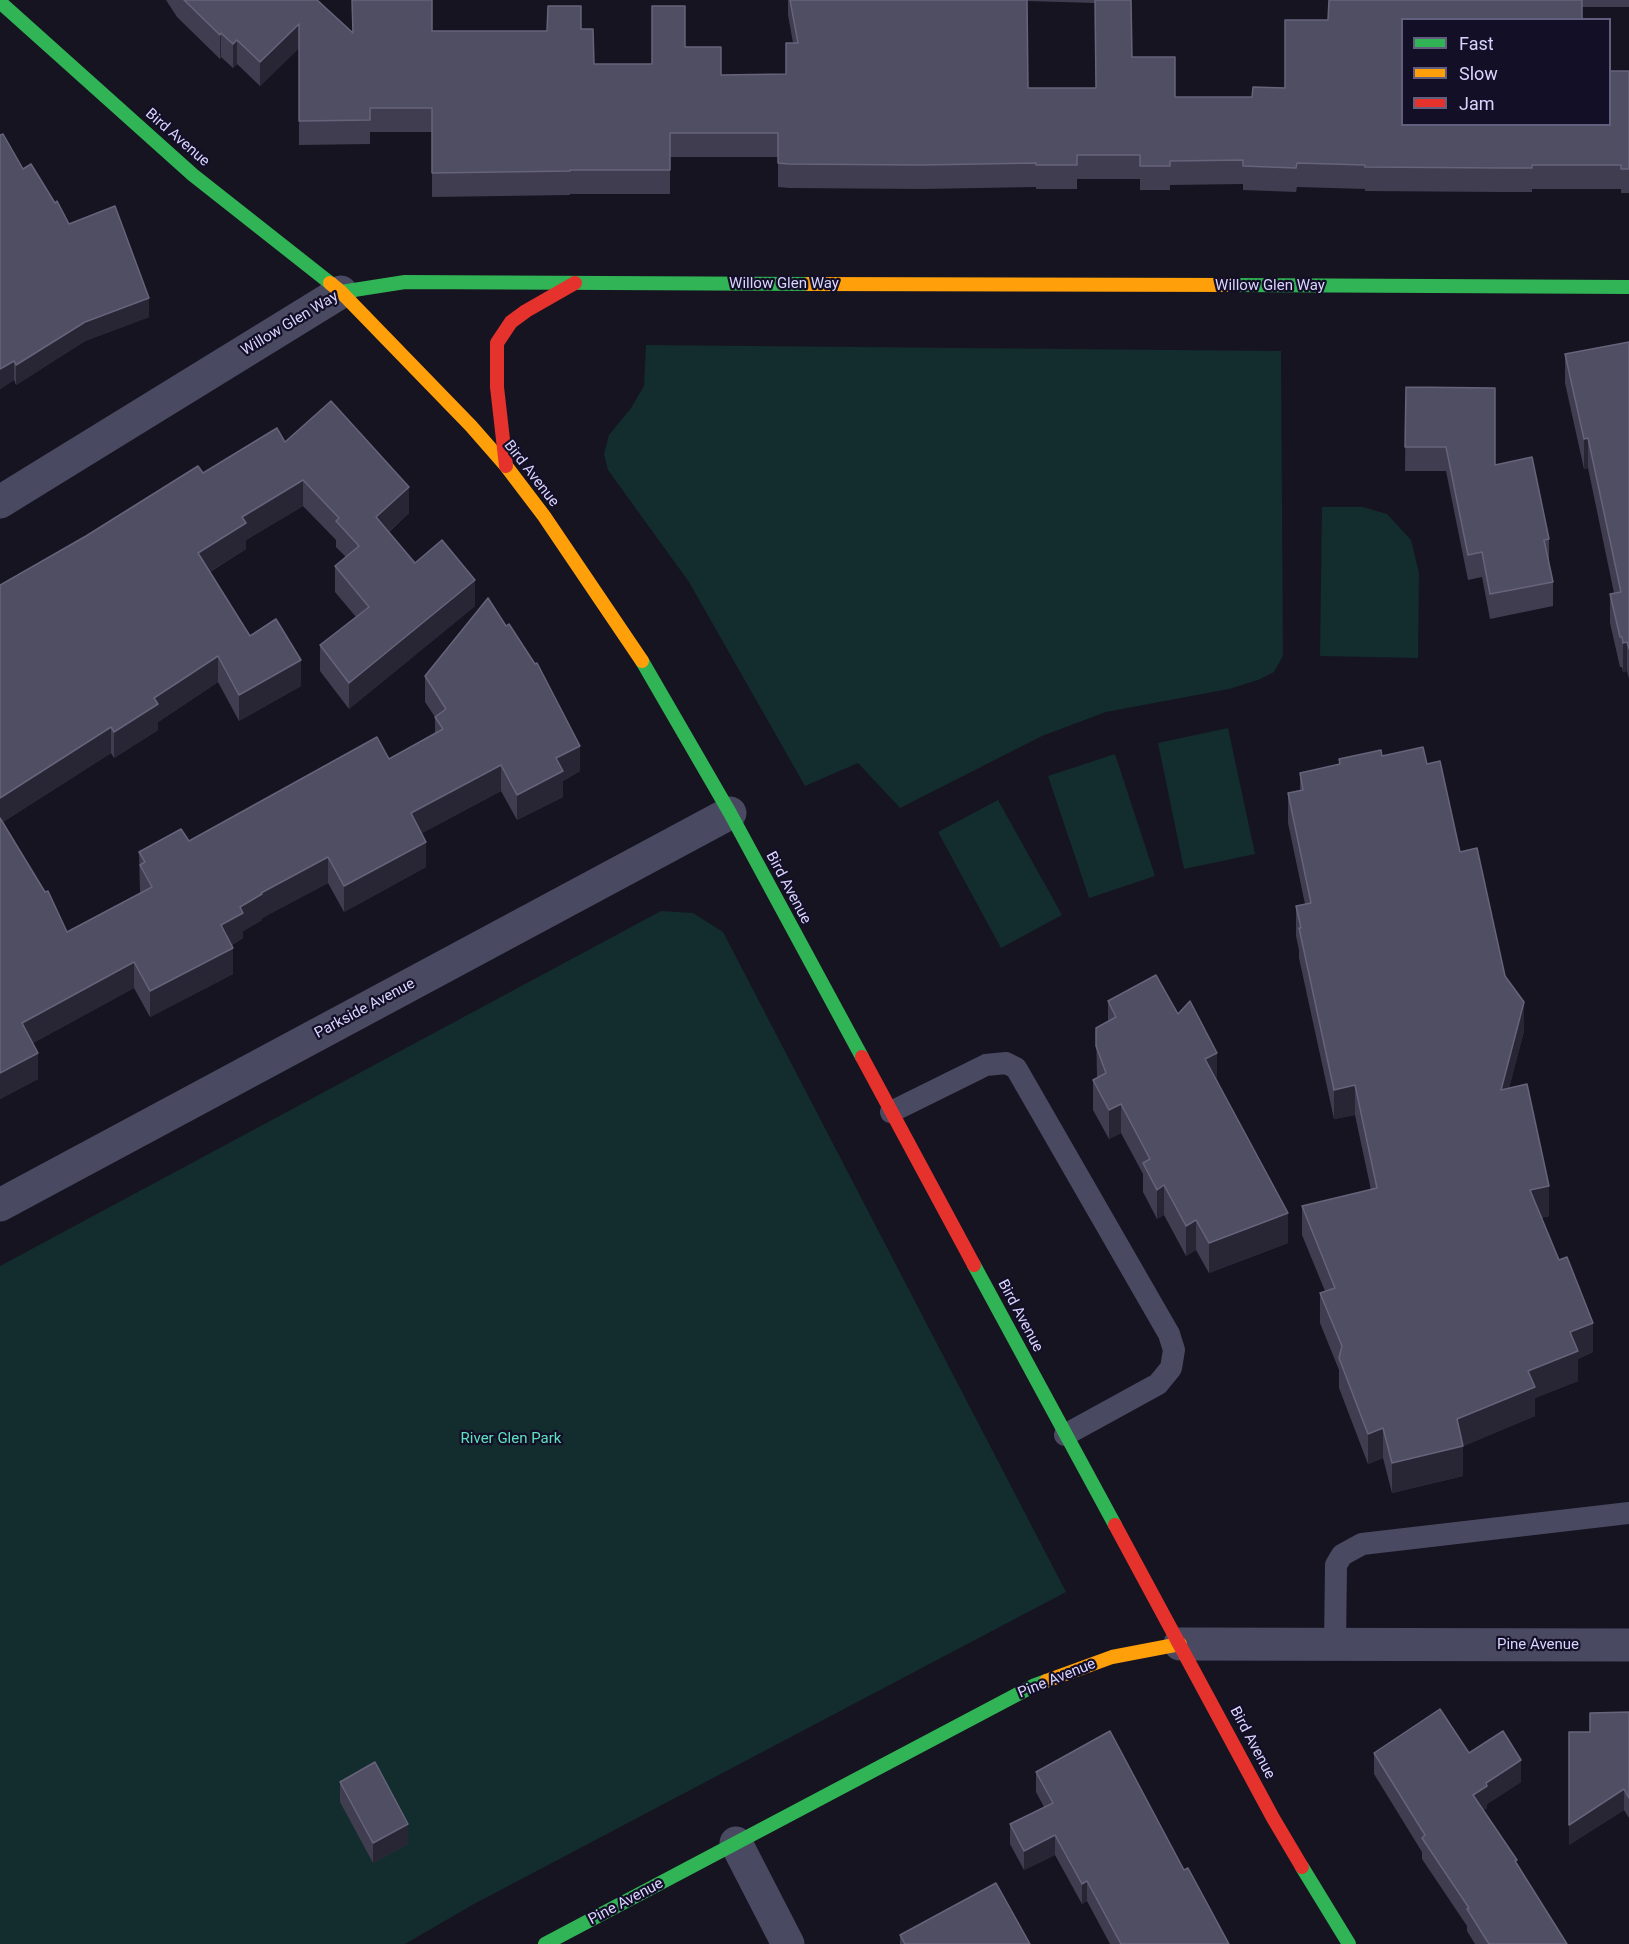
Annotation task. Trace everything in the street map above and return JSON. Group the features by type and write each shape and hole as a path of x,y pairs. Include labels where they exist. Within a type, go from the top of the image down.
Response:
{"street":[{"name":"Bird Avenue","path":"0,2 193,175 341,292 506,466 544,516 636,650 730,813 1273,1818 1348,1944"},
{"name":"Willow Glen Way","path":"0,502 341,292 405,282 1629,287"},
{"path":"506,466 497,387 497,343 511,322 575,283"},
{"name":"Parkside Avenue","path":"0,1205 730,813"},
{"name":"Pine Avenue","path":"545,1944 1035,1685 1112,1657 1180,1644 1629,1645"},
{"path":"736,1844 788,1944"}],"lane":[{"path":"891,1112 986,1065 1006,1063 1016,1068 1169,1334 1174,1350 1171,1368 1158,1384 1065,1435"},
{"path":"1335,1646 1336,1565 1342,1555 1362,1544 1629,1513"}],"green space":[{"path":"646,345 1281,351 1283,656 1274,672 1258,680 1229,689 1106,712 1042,736 900,808 858,763 805,786 689,582 608,470 604,454 609,435 631,408 644,386"},
{"path":"1322,507 1363,507 1387,514 1411,540 1419,573 1418,658 1320,656"},
{"path":"1228,728 1255,854 1184,869 1158,743"},
{"path":"1115,754 1155,876 1089,898 1048,776"},
{"path":"998,800 1062,915 1001,948 938,832"},
{"name":"River Glen Park","path":"661,911 693,913 723,932 1066,1592 474,1904 405,1944 0,1944 0,1266"}],"building":[{"path":"184,0 317,0 353,33 352,0 432,0 432,31 547,31 548,6 581,6 581,29 593,29 594,64 652,64 652,6 685,6 685,47 721,47 721,75 786,74 786,43 798,43 790,0 1027,0 1028,88 1096,88 1095,0 1131,0 1132,57 1175,57 1175,97 1252,97 1253,87 1285,88 1285,20 1328,20 1329,0 1582,0 1582,18 1401,18 1401,126 1611,126 1611,71 1629,71 1629,169 1621,169 1621,165 1532,165 1532,168 1503,168 1365,167 1365,165 1297,163 1296,168 1243,166 1243,160 1170,161 1170,166 1140,166 1140,155 1077,155 1077,165 1036,165 1036,163 789,164 778,163 778,133 670,133 670,170 432,173 432,108 370,108 370,120 299,121 299,24 260,62 237,40 233,44 221,33 220,35"},
{"path":"3,134 23,169 31,164 55,203 57,201 69,224 115,206 149,298 85,322 16,365 14,361 0,369 0,135"},
{"path":"1629,342 1629,649 1627,642 1623,643 1620,637 1610,594 1621,592 1588,438 1584,439 1565,354"},
{"path":"1406,387 1495,388 1495,465 1532,457 1549,539 1544,540 1553,582 1490,594 1482,552 1468,555 1446,447 1405,447"},
{"path":"331,401 409,487 376,517 415,563 442,540 475,580 349,683 320,645 369,607 335,566 359,546 336,521 339,518 303,480 242,517 246,523 198,553 250,636 276,619 301,660 239,695 218,656 154,698 158,704 114,732 111,727 0,798 0,585 86,536 198,466 203,473 277,428 285,442"},
{"path":"488,598 506,626 509,624 535,664 537,663 580,746 556,758 563,771 517,795 501,765 411,813 426,842 344,886 328,857 261,893 240,907 243,913 221,925 233,948 150,991 134,962 22,1023 38,1053 0,1073 0,818 45,892 48,891 67,932 152,887 140,865 145,862 139,852 181,829 189,841 377,737 389,759 443,729 435,717 446,709 425,676"},
{"path":"1423,747 1427,764 1440,761 1460,852 1477,848 1505,976 1524,1002 1501,1090 1527,1084 1549,1186 1530,1190 1559,1260 1567,1257 1593,1323 1570,1332 1578,1351 1528,1371 1535,1387 1457,1419 1463,1446 1392,1463 1383,1428 1368,1434 1339,1358 1342,1346 1320,1293 1335,1288 1302,1206 1377,1188 1355,1085 1334,1090 1299,928 1301,928 1296,906 1311,903 1288,793 1303,790 1300,773 1340,764 1339,759 1381,750 1382,756"},
{"path":"1156,975 1178,1014 1190,1001 1217,1053 1205,1059 1288,1213 1209,1243 1196,1220 1186,1226 1164,1185 1157,1190 1143,1163 1150,1159 1121,1104 1109,1110 1093,1080 1106,1073 1096,1046 1096,1028 1116,1017 1108,1001"},
{"path":"1440,1709 1469,1753 1503,1731 1521,1760 1486,1783 1487,1786 1473,1795 1517,1860 1515,1861 1567,1944 1489,1944 1467,1909 1469,1908 1422,1838 1425,1835 1374,1753"},
{"path":"1629,1712 1629,1798 1624,1789 1569,1825 1569,1732 1590,1732 1590,1713"},
{"path":"1110,1731 1184,1870 1188,1868 1229,1944 1121,1944 1087,1881 1082,1884 1055,1835 1024,1851 1010,1824 1053,1803 1036,1772"},
{"path":"375,1762 408,1824 373,1843 340,1782"},
{"path":"996,1883 1030,1944 905,1944 900,1935"}],"traffic: fast":[{"path":"0,2 193,175 330,283"},
{"path":"341,292 405,282 808,284"},
{"path":"1233,285 1629,287"},
{"path":"642,661 730,813 862,1057"},
{"path":"974,1265 1115,1525"},
{"path":"545,1944 1046,1681"},
{"path":"1302,1867 1349,1944"}],"traffic: slow":[{"path":"330,283 471,426 506,466 544,516 642,661"},
{"path":"808,284 1233,285"},
{"path":"1046,1681 1112,1657 1180,1644"}],"traffic: jam":[{"path":"506,466 497,387 497,343 511,322 575,283"},
{"path":"862,1057 974,1265"},
{"path":"1115,1525 1273,1818 1302,1867"}]}
